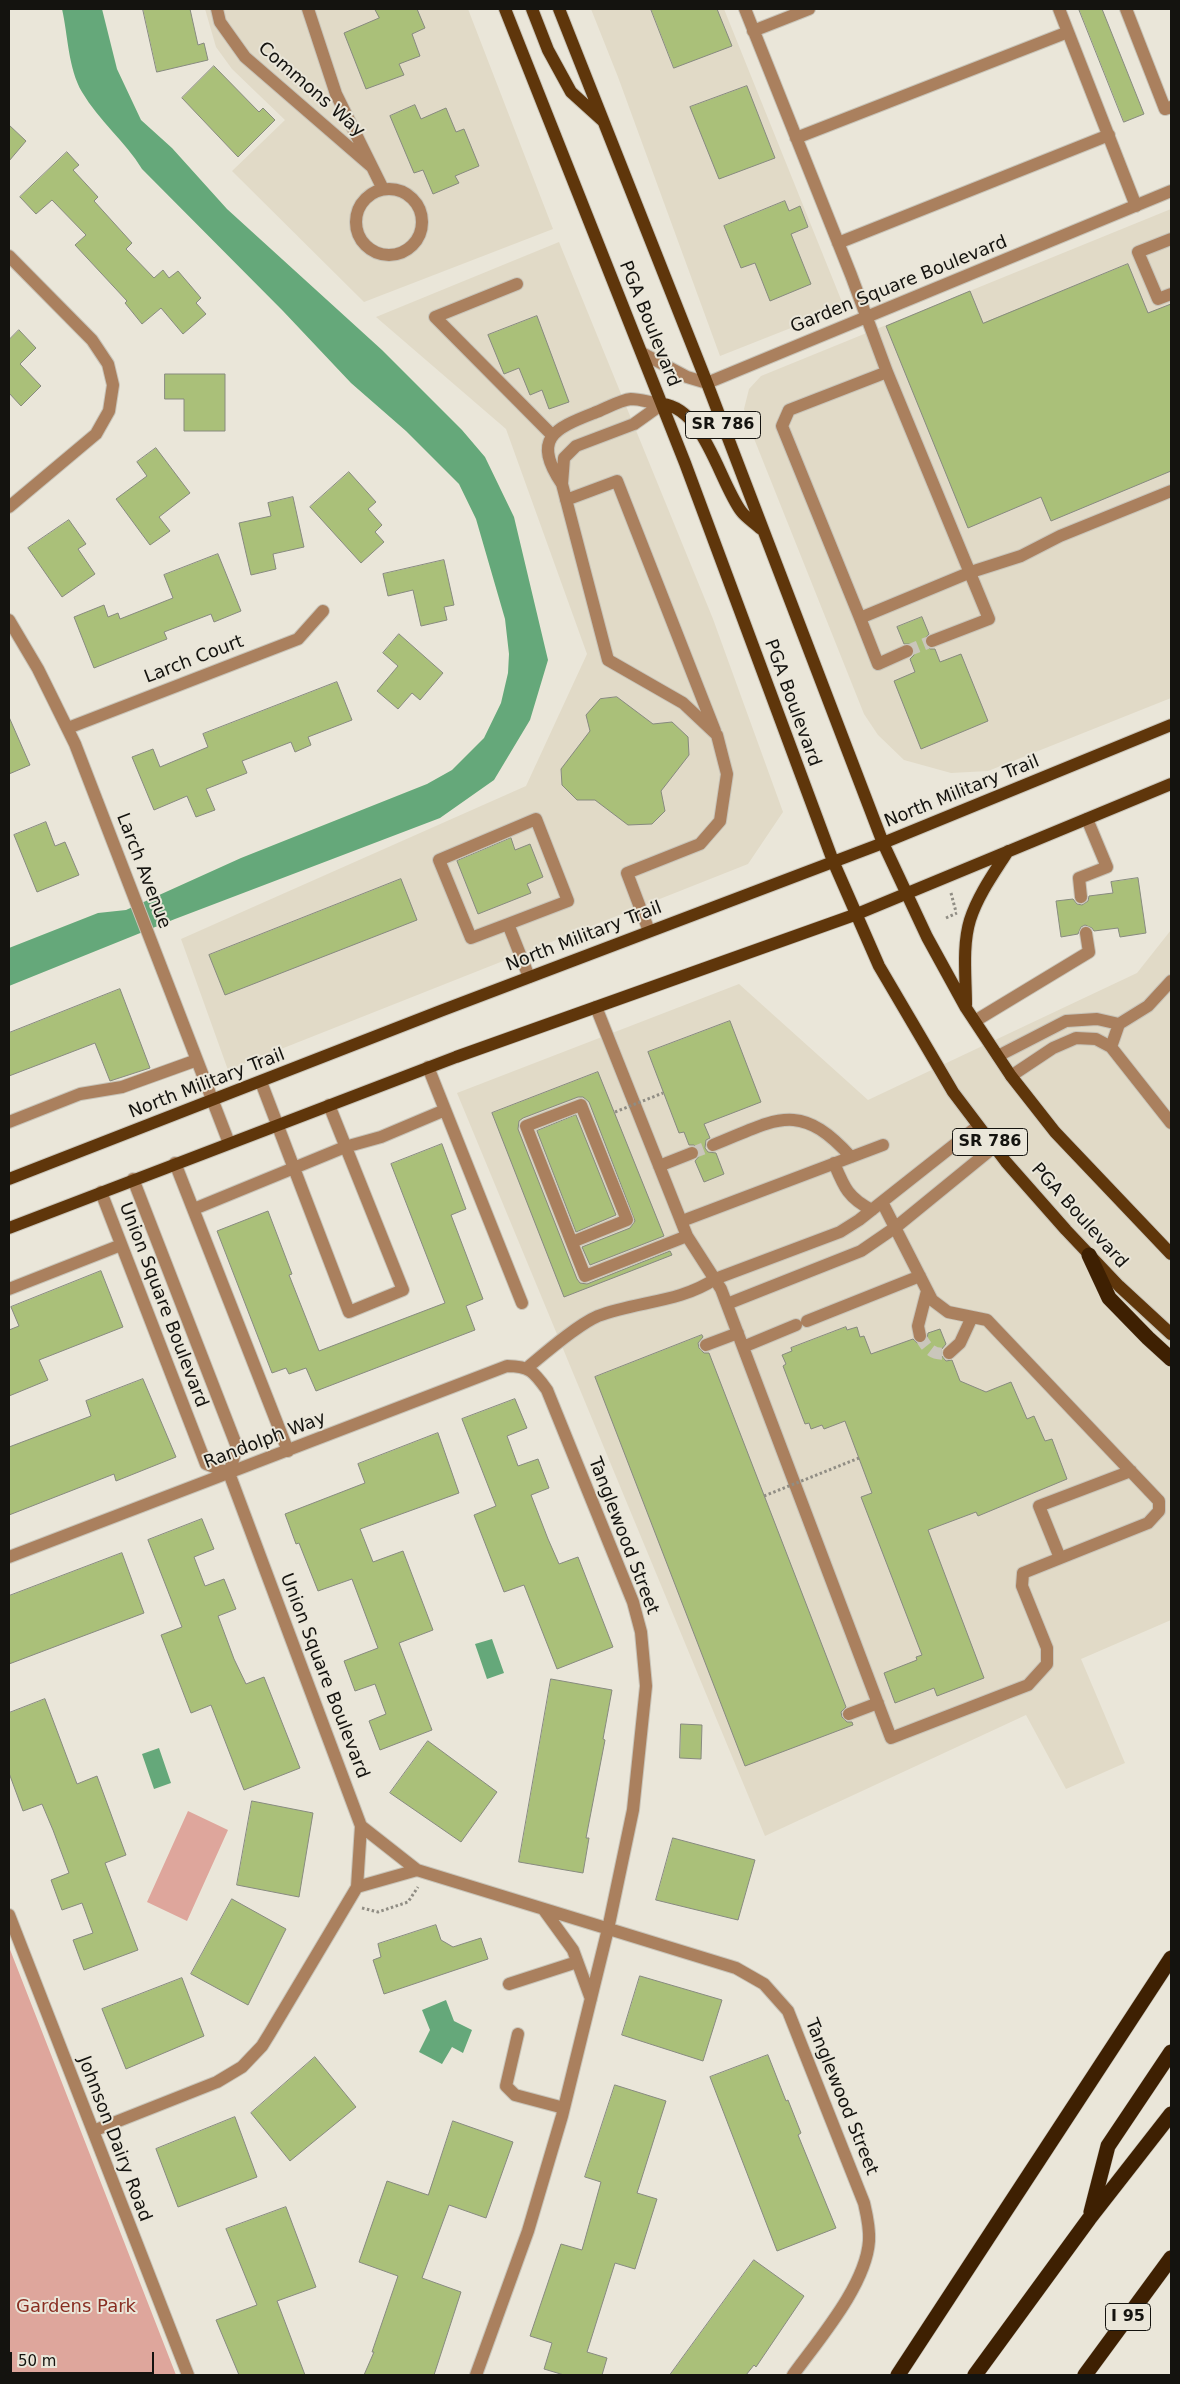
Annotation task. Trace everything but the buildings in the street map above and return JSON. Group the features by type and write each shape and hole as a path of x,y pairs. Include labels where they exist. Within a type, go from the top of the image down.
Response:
{"highway":[{"path":"1089,1255 1109,1298 1171,1359"},
{"path":"898,2375 1171,1958"},
{"path":"1089,2219 1108,2146 1171,2052"},
{"path":"975,2375 1089,2219 1171,2114"},
{"name":"I 95","path":"1085,2375 1171,2258"}],"main road":[{"name":"PGA Boulevard","path":"506,9 662,404 833,861 879,966 952,1092 994,1147 1089,1255 1171,1334"},
{"path":"532,9 548,50 571,92 604,123"},
{"name":"PGA Boulevard","path":"559,9 707,383 883,843 927,937 966,1008 1012,1076 1056,1132 1171,1254"},
{"path":"662,404 668,405 690,419 696,426 706,439 721,476 742,512 763,530"},
{"name":"North Military Trail","path":"9,1179 529,977 883,843 1171,725"},
{"path":"9,1228 428,1067 857,914 1171,784"},
{"path":"966,1008 966,946 970,921 979,898 1008,851"}],"street":[{"name":"Commons Way","path":"217,9 220,22 245,57 372,167"},
{"name":"Commons Way","path":"308,9 336,94 383,189"},
{"path":"744,9 838,242 887,372 989,619 932,641"},
{"path":"754,31 809,9"},
{"path":"1059,9 1136,206"},
{"path":"1126,9 1165,109 1171,107"},
{"path":"796,138 1068,32"},
{"path":"838,242 1109,135"},
{"path":"383,189 396,189 408,194 417,204 422,216 422,229 416,240 407,250 395,254 382,254 370,249 362,240 357,228 357,215 362,203 371,194 383,189"},
{"name":"Garden Square Boulevard","path":"707,383 1171,191"},
{"path":"1171,239 1138,252 1158,299 1171,294"},
{"path":"9,256 102,352 108,364 113,385 109,411 96,434 9,507"},
{"path":"517,284 435,317 552,435"},
{"path":"642,353 687,377 707,383"},
{"path":"887,372 789,410 782,426 878,664 907,651"},
{"path":"562,484 550,466 547,452 552,435 564,425 630,399 662,404"},
{"path":"662,404 634,424 576,446 564,458 562,484 608,660 683,703 717,735"},
{"path":"566,500 616,481 717,735 727,774 720,821 700,844 627,873 649,931"},
{"path":"860,618 971,572 1021,556 1060,536 1171,491"},
{"name":"Larch Court","path":"68,728 298,639 323,611"},
{"name":"Larch Avenue","path":"9,620 38,669 68,728 229,1142"},
{"path":"536,819 568,901 508,924 471,938 438,860 536,819"},
{"path":"1081,898 1079,878 1107,867 1086,819"},
{"path":"508,924 529,977"},
{"path":"976,1021 1089,952 1086,933"},
{"path":"1111,1046 1119,1024 1148,1006 1169,988"},
{"path":"596,1007 687,1236 715,1279 727,1304 891,1738 1028,1685 1047,1664 1047,1648 1022,1586 1022,1573 1148,1523 1159,1511 1159,1501 987,1320 948,1312 932,1300 896,1227 877,1206 855,1201 844,1187 834,1163"},
{"path":"998,1056 1066,1021 1097,1019 1119,1024"},
{"path":"1012,1076 1054,1048 1076,1038 1096,1039 1111,1046 1171,1123"},
{"path":"9,1122 80,1094 122,1087 197,1060"},
{"path":"428,1067 522,1303"},
{"path":"261,1082 349,1312 403,1290 329,1105"},
{"path":"572,1242 627,1220 581,1105 526,1126 585,1276 687,1236"},
{"path":"194,1209 345,1147 381,1137 445,1110"},
{"path":"713,1145 769,1122 794,1118 816,1126 833,1137 851,1157"},
{"path":"530,1370 553,1346 597,1317 697,1291 715,1279 840,1232 877,1206 978,1126"},
{"path":"682,1221 883,1144"},
{"path":"727,1304 861,1251 896,1227 994,1147"},
{"path":"659,1166 692,1153"},
{"path":"176,1163 288,1450"},
{"name":"Union Square Boulevard","path":"133,1179 237,1446 229,1473 361,1826"},
{"name":"Union Square Boulevard","path":"100,1192 206,1464 229,1473"},
{"path":"9,1289 121,1245"},
{"path":"743,1347 920,1276"},
{"path":"920,1336 918,1326 927,1291"},
{"path":"950,1352 960,1343 972,1317"},
{"path":"706,1345 738,1333"},
{"name":"Randolph Way","path":"9,1557 506,1366 521,1366 530,1370"},
{"name":"Tanglewood Street","path":"476,2375 528,2231 564,2108 591,1999 633,1810 646,1686 641,1632 633,1602 547,1390 530,1370"},
{"path":"1060,1558 1039,1506 1130,1471"},
{"path":"849,1714 878,1703"},
{"path":"361,1826 422,1872 608,1929"},
{"path":"92,2131 217,2082 242,2067 262,2046 357,1887 361,1826"},
{"path":"357,1887 422,1872"},
{"path":"544,1910 573,1950 591,1999"},
{"name":"Johnson Dairy Road","path":"9,1915 188,2375"},
{"name":"Tanglewood Street","path":"608,1929 736,1968 750,1975 764,1984 780,2000 794,2023 864,2203 869,2229 867,2256 856,2286 793,2375"},
{"path":"509,1984 577,1962"},
{"path":"518,2034 506,2086 515,2095 564,2108"}],"path":[{"path":"951,893 956,914"},
{"path":"614,1112 663,1093"},
{"path":"764,1496 859,1458"},
{"path":"347,1904 378,1912 408,1902 422,1872"}],"shaded area":[{"path":"62,9 102,9 117,69 141,120 172,148 227,209 382,350 462,430 485,457 514,517 548,660 530,720 494,780 440,818 175,919 9,986 9,948 98,913 126,910 241,858 427,784 452,770 484,738 501,703 508,673 509,654 505,619 476,519 459,484 406,431 351,383 283,311 142,169 128,149 96,112 77,83 71,62"},
{"path":"205,9 468,9 553,229 364,302 232,171 285,120 232,69 216,47"},
{"path":"591,9 724,9 844,307 720,356 618,77"},
{"path":"1171,209 1171,698 988,771 951,773 904,760 878,735 864,714 749,426 744,409 749,389 761,376"},
{"path":"559,242 713,619 783,812 748,864 228,1070 181,939 526,786 587,654 506,429 376,317"},
{"path":"1171,930 1171,1620 1081,1659 1125,1763 1066,1789 1026,1715 765,1836 457,1093 739,984 868,1100 1137,973"},
{"path":"492,1639 504,1673 487,1679 475,1644"},
{"path":"159,1748 171,1783 154,1789 142,1754"},
{"path":"446,2000 454,2021 472,2030 463,2053 452,2047 442,2064 419,2052 430,2030 422,2010"}],"green space":[{"path":"188,1811 228,1830 187,1921 147,1902"},
{"name":"Gardens Park","path":"9,1947 176,2375 9,2375"}],"tunnel":[{"path":"907,651 932,641"},
{"path":"692,1153 713,1145"},
{"path":"920,1336 931,1351 939,1354 949,1353"}]}
